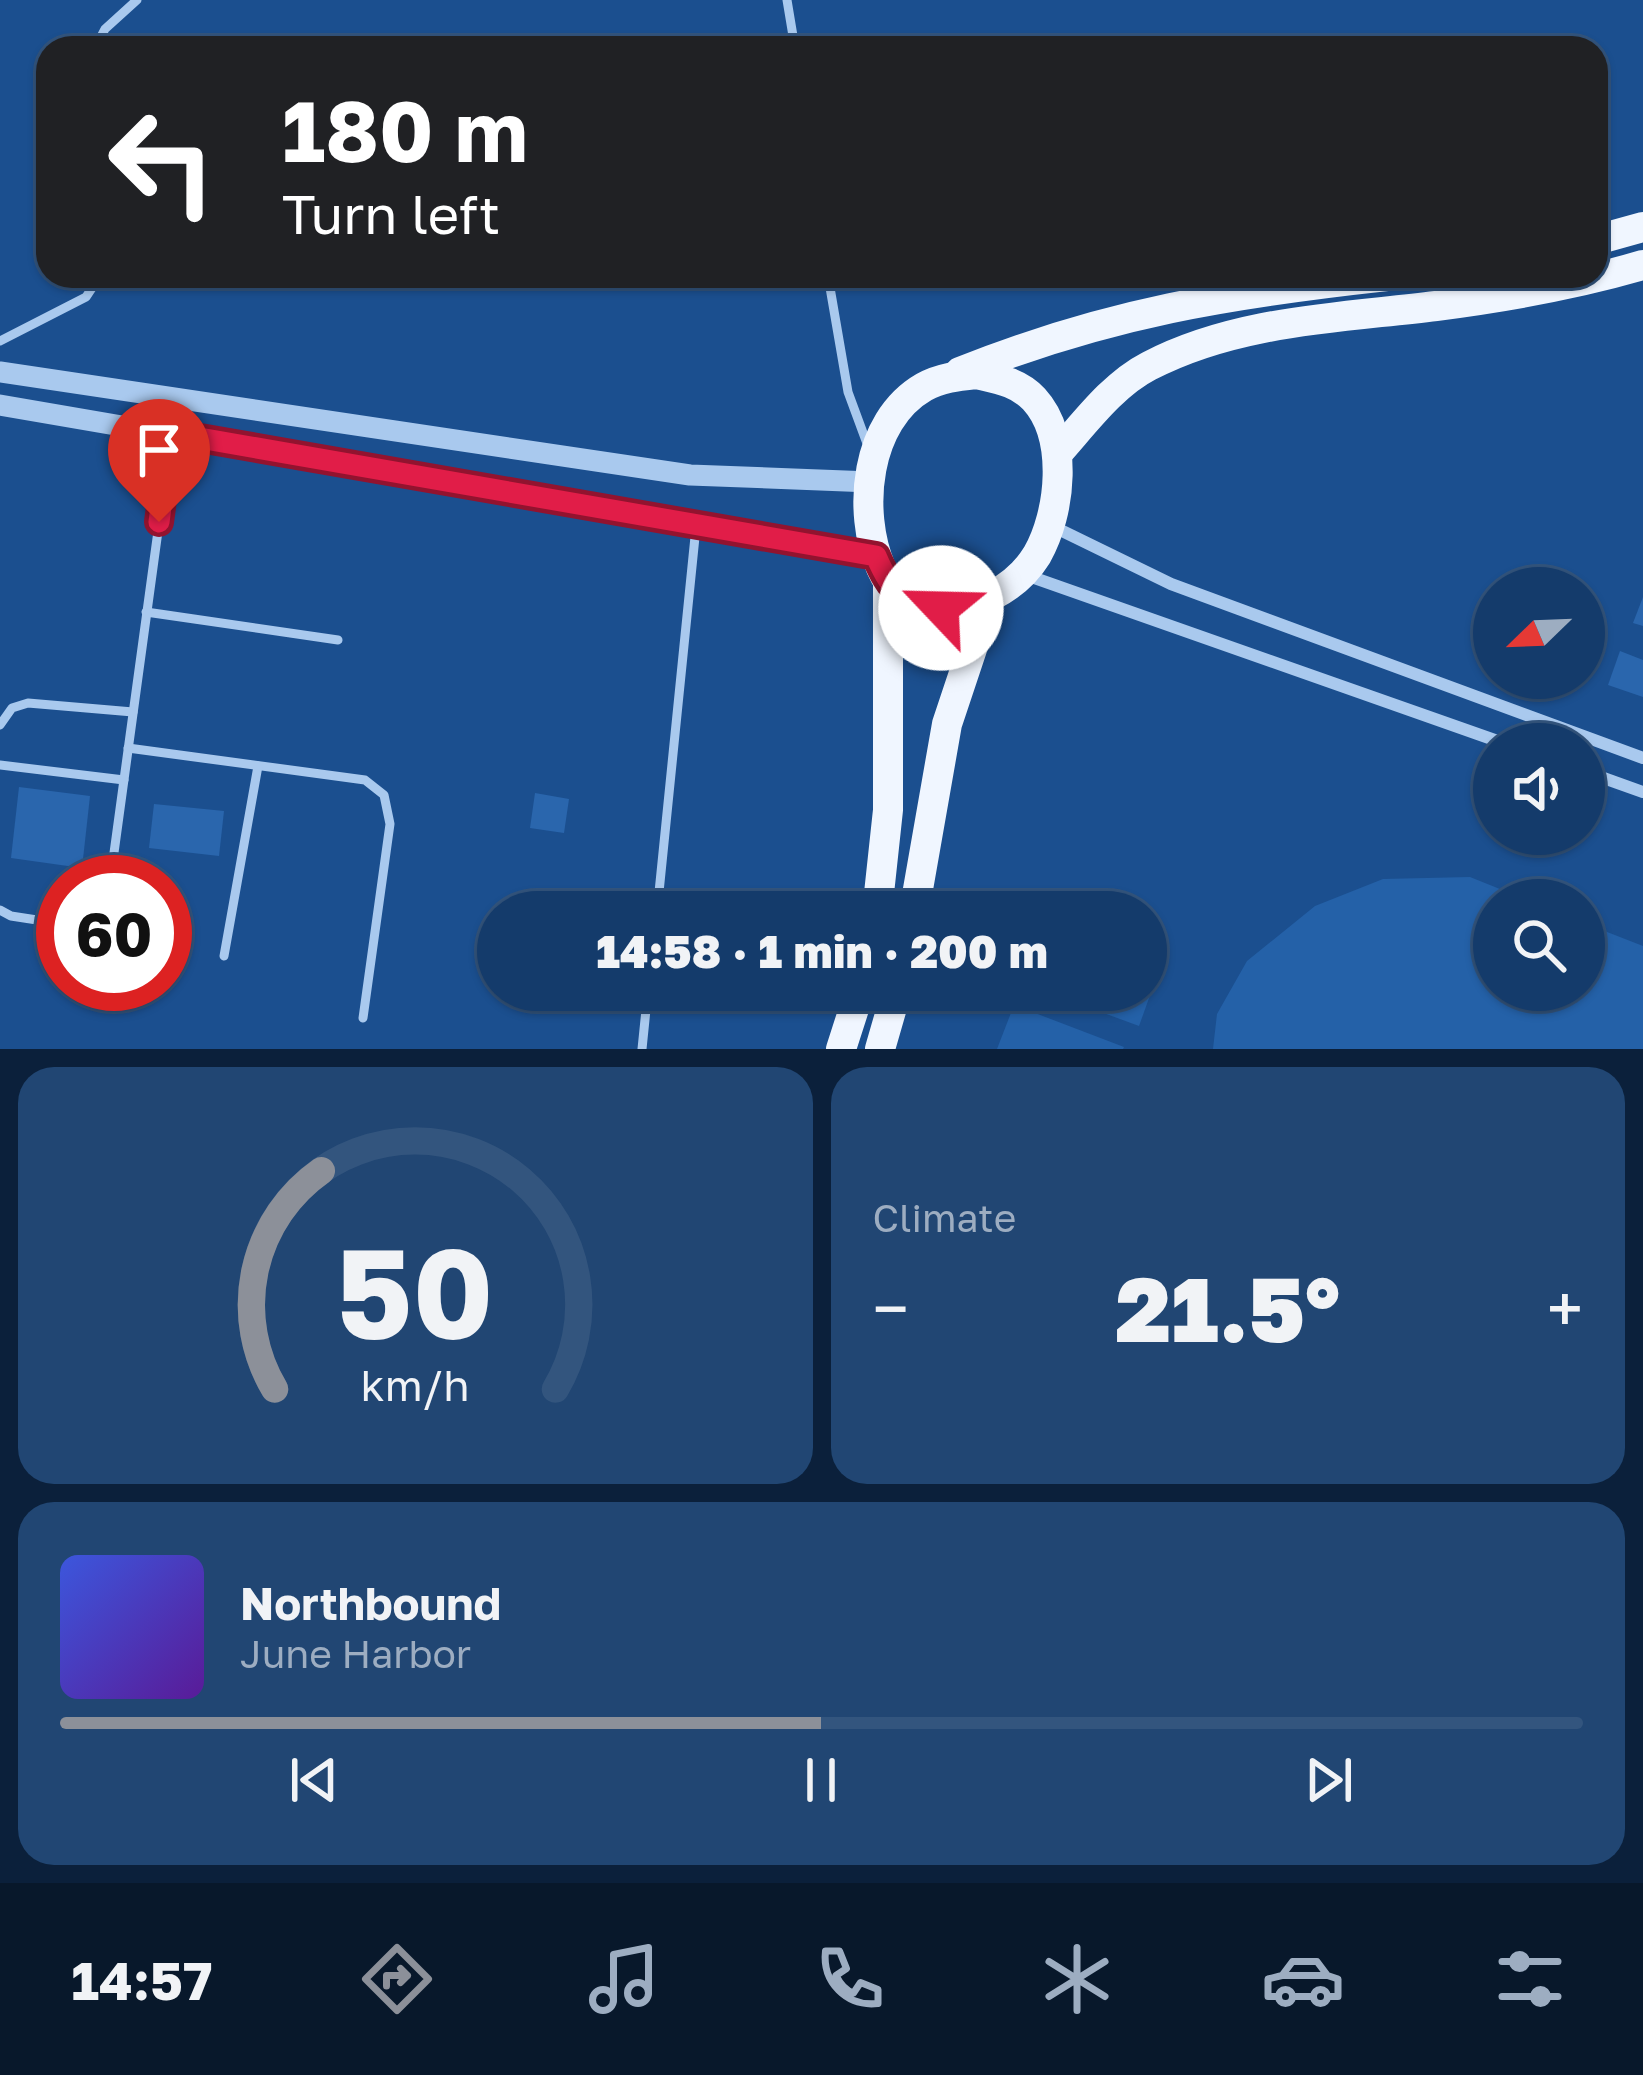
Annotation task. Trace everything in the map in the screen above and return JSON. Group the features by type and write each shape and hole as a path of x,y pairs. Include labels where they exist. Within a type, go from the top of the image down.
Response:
{"main road":[{"path":"1608,237 1643,227"},
{"path":"1608,274 1643,266"},
{"path":"879,891 888,810 882,570 868,514 872,471 884,431 902,405 922,388 1029,344 1180,303 1296,288"},
{"path":"1057,454 1109,397 1145,368 1190,347 1240,333 1341,316 1547,288"},
{"path":"882,570 904,598 922,606 961,607 989,598 1021,574 1036,556 1049,524 1057,487 1057,454 1048,422 1034,399 1011,382 976,374 943,379"},
{"path":"918,891 947,724 989,598"},
{"path":"841,1049 853,1011"},
{"path":"880,1049 891,1011"}],"street":[{"path":"0,372 691,475 872,471"},
{"path":"0,405 696,527 882,570"},
{"path":"1049,524 1172,584 1643,758"},
{"path":"1021,574 1473,732"},
{"path":"1605,778 1643,792"}],"lane":[{"path":"101,36 137,0"},
{"path":"788,0 793,36"},
{"path":"0,340 86,297 92,288"},
{"path":"830,288 848,392 872,471"},
{"path":"114,855 171,433"},
{"path":"659,891 696,527"},
{"path":"146,612 338,640"},
{"path":"0,725 12,708 28,703 133,712"},
{"path":"128,748 365,780 384,795 390,824 363,1018"},
{"path":"0,765 124,780"},
{"path":"224,956 258,766"},
{"path":"0,910 36,920"},
{"path":"642,1049 646,1011"}],"shaded area":[{"path":"1383,879 1475,879 1473,1011 1605,1011 1605,931 1643,946 1643,1049 1213,1049 1217,1014 1247,961 1315,906"},
{"path":"1012,1011 1030,1011 1124,1047 1123,1049 997,1049"},
{"path":"1098,1011 1144,1011 1139,1026"}],"building":[{"path":"1643,597 1643,626 1633,623"},
{"path":"1620,651 1643,660 1643,697 1608,685"},
{"path":"19,787 90,796 83,855 36,855 36,862 11,858"},
{"path":"535,793 569,799 564,833 530,828"},
{"path":"154,804 224,811 219,856 149,848"}],"route":[{"path":"159,522 171,433 876,556 888,584 904,598 941,608"}]}
